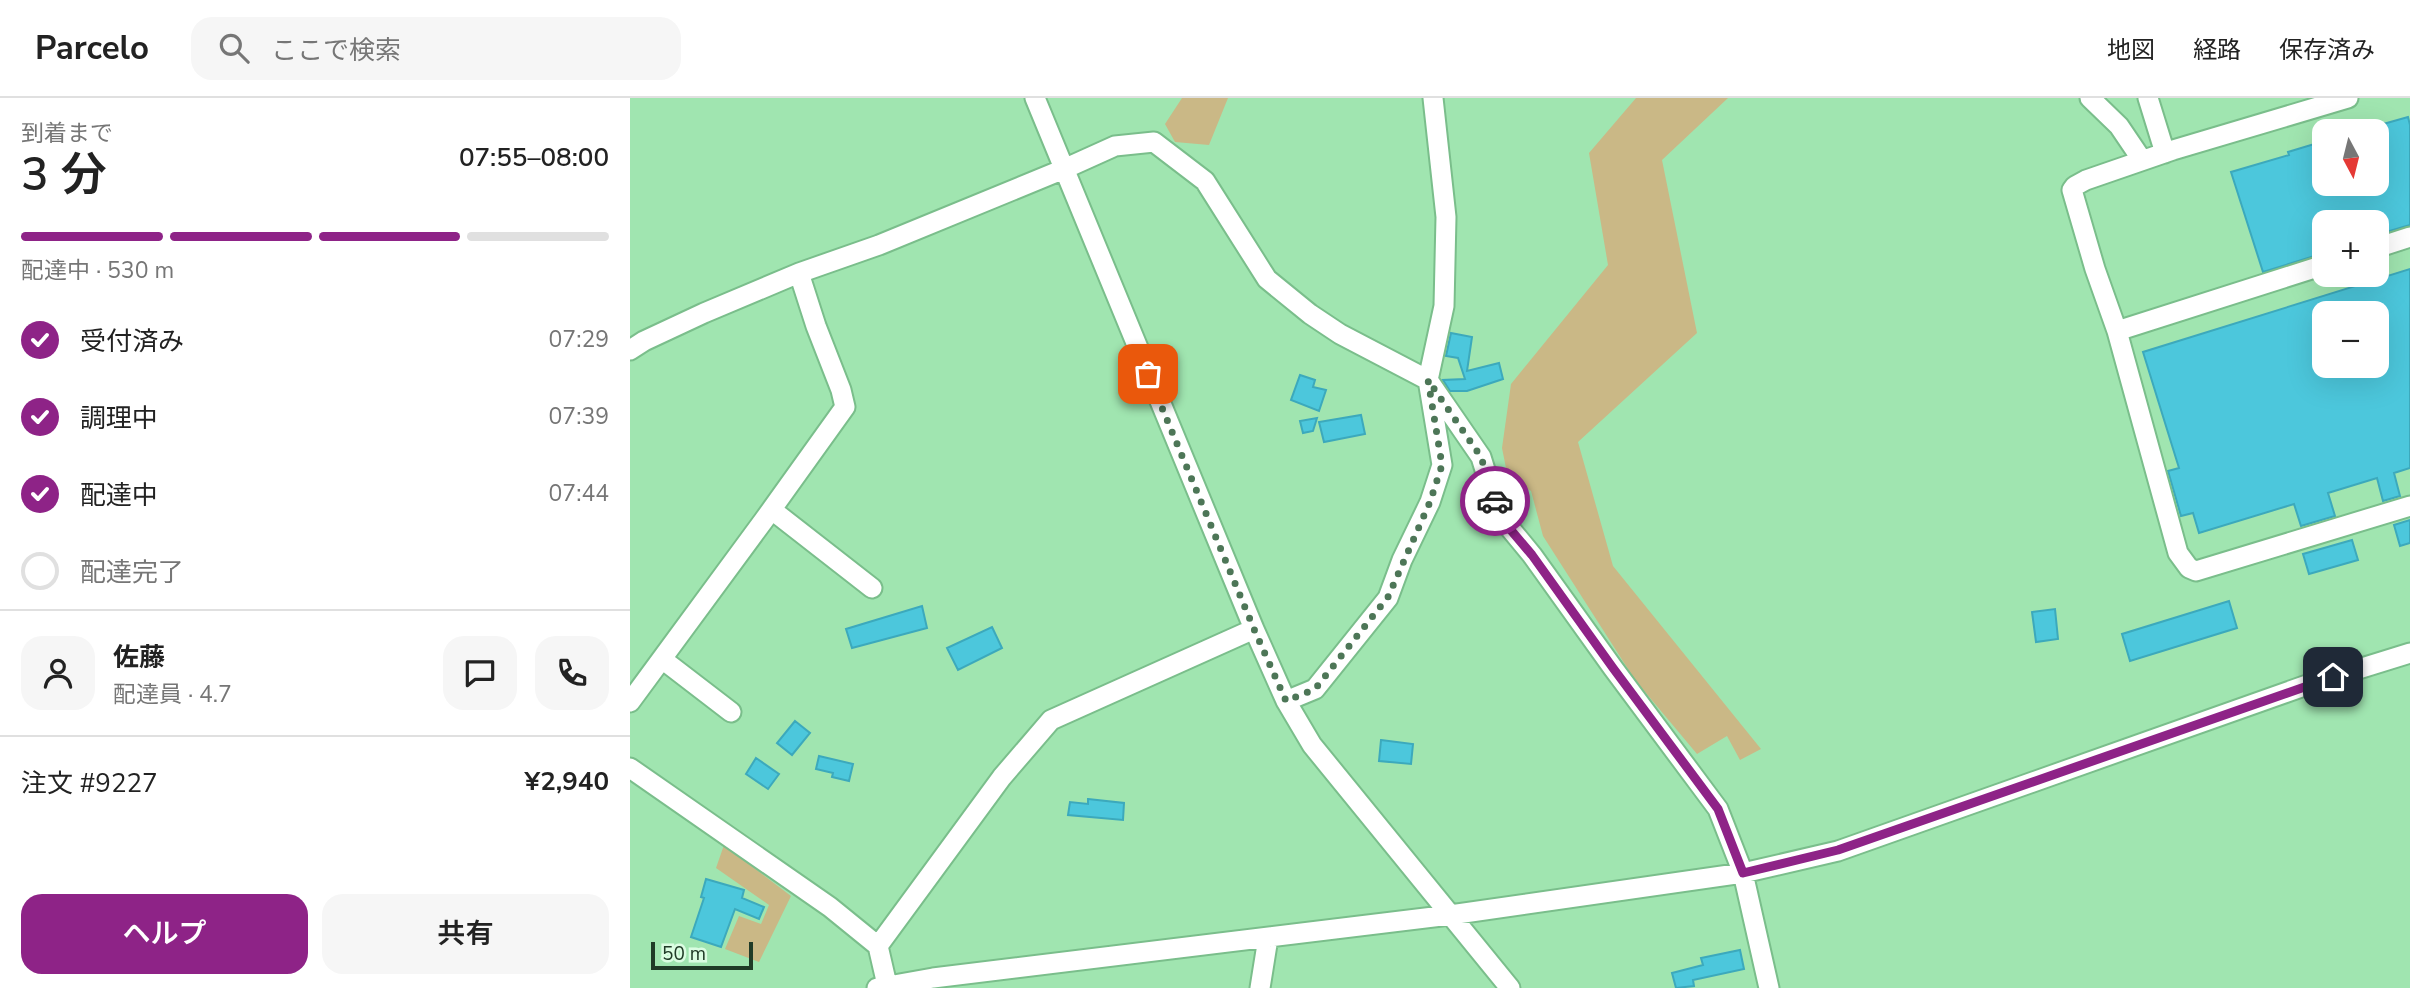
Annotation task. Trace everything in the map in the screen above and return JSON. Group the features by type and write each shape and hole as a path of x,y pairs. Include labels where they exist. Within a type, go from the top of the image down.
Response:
{"street":[{"path":"1035,98 1286,701 1312,745 1510,988"},
{"path":"1286,701 1315,689 1388,597 1430,502 1442,465 1428,380 1442,319 1446,217 1433,98"},
{"path":"2090,98 2119,126 2142,160"},
{"path":"2148,98 2165,153"},
{"path":"2348,98 2142,160 2086,180 2073,190 2095,269 2117,331 2178,553 2189,568 2196,571 2410,506"},
{"path":"630,350 643,341 704,313 799,273 879,245 1115,146 1154,142 1205,181 1267,279 1340,334 1428,380 1481,457 1499,516 1532,555 1718,809 1743,873 1769,988"},
{"path":"2389,244 2410,237"},
{"path":"2117,331 2312,269"},
{"path":"630,702 845,407 799,273"},
{"path":"772,510 873,588"},
{"path":"1254,629 1051,720 1002,777 878,946 883,987 939,983 1743,873 1838,850 2307,685 2410,653"},
{"path":"662,659 730,712"},
{"path":"630,768 830,907 878,946"},
{"path":"1260,988 1268,938"}],"shaded area":[{"path":"1182,98 1228,98 1209,145 1175,142 1165,124"},
{"path":"1636,98 1728,98 1662,160 1697,333 1578,442 1613,566 1761,749 1740,760 1727,736 1697,754 1635,680 1543,536 1531,491 1508,478 1502,448 1511,384 1608,265 1589,153"},
{"path":"724,845 791,896 759,962 725,949 739,916 761,924 769,905 716,868"}],"building":[{"path":"2408,117 2410,125 2410,225 2389,231 2389,210 2312,210 2312,257 2263,272 2231,172 2289,155 2288,152 2312,145 2312,196 2389,196 2389,122"},
{"path":"2410,269 2410,468 2394,473 2400,496 2383,501 2377,478 2328,493 2335,516 2301,526 2294,504 2199,533 2193,513 2181,516 2168,471 2179,468 2143,352 2352,287 2389,287 2389,276"},
{"path":"1451,333 1472,337 1467,371 1499,363 1503,379 1467,391 1450,391 1443,380 1465,379 1458,358 1446,356"},
{"path":"1300,375 1315,380 1313,387 1326,390 1319,411 1291,400"},
{"path":"1361,415 1365,434 1324,442 1319,422"},
{"path":"1317,418 1313,431 1303,433 1300,421"},
{"path":"2410,520 2410,543 2400,546 2394,525"},
{"path":"2352,540 2358,560 2309,574 2303,554"},
{"path":"2229,601 2237,628 2130,661 2122,634"},
{"path":"922,606 927,628 852,648 846,629"},
{"path":"2055,609 2058,639 2036,642 2032,612"},
{"path":"992,627 1002,648 958,670 947,648"},
{"path":"795,721 810,733 792,755 777,743"},
{"path":"1381,740 1413,744 1411,764 1379,761"},
{"path":"819,756 853,764 849,781 816,769"},
{"path":"756,758 779,774 768,789 746,774"},
{"path":"1088,799 1124,803 1123,820 1068,815 1070,802 1088,804"},
{"path":"706,879 744,890 742,898 764,907 759,919 735,909 721,947 691,937 704,898 701,897"},
{"path":"1740,950 1744,969 1693,980 1694,986 1676,988 1672,973 1703,965 1701,958"}],"way so far":[{"path":"1148,374 1286,701 1315,689 1388,597 1402,560 1430,502 1442,465 1428,380 1481,457 1495,501"}],"route":[{"path":"1495,501 1499,516 1532,555 1718,809 1743,873 1838,850 2333,677"}]}
